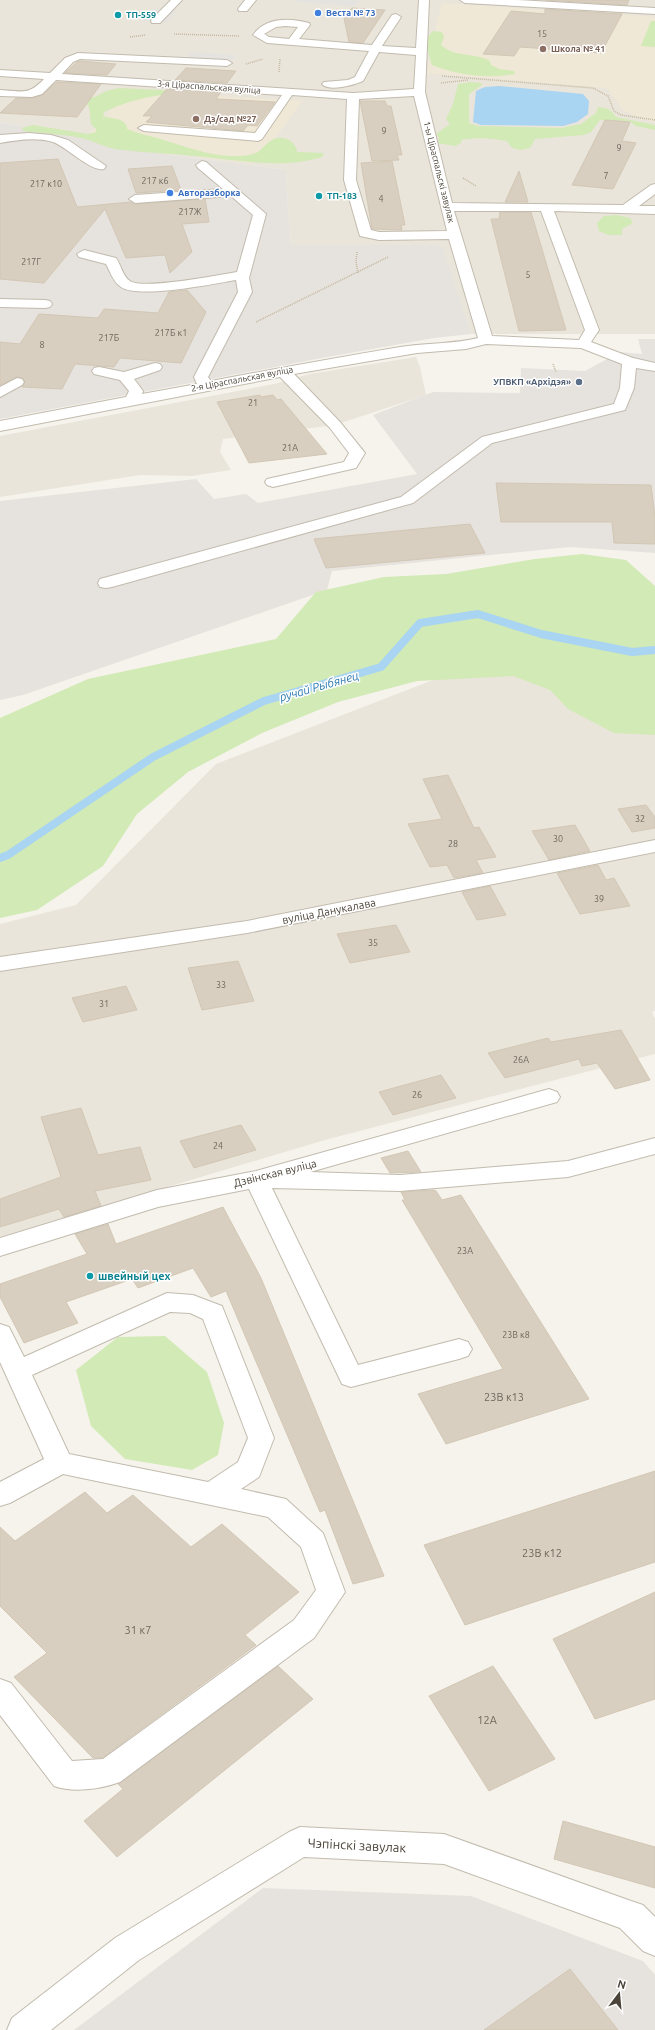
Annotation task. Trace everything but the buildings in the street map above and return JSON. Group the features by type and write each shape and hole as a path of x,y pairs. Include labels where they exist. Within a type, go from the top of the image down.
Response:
{"street":[{"path":"156,21 178,0"},
{"path":"243,9 251,0"},
{"name":"1-ы Ціраспальскі завулак","path":"424,0 419,84 454,235 486,340"},
{"path":"465,0 655,11"},
{"path":"482,1 594,13"},
{"path":"303,83 338,84 350,83 359,79 375,49 396,17"},
{"path":"292,42 305,25 279,23 264,28 258,35 267,40 375,49 421,52"},
{"path":"0,93 28,94 38,92 69,60 78,56 227,63"},
{"name":"3-я Ціраспальская вуліца","path":"0,73 353,96 419,84"},
{"path":"144,128 258,137 289,92"},
{"path":"353,96 350,180 365,233 379,236 454,235"},
{"path":"0,139 16,136 46,137 59,140 100,166"},
{"path":"202,165 260,214 242,275 245,292 201,377 206,386"},
{"path":"625,210 655,188"},
{"path":"135,199 234,192"},
{"path":"448,207 546,207 655,210"},
{"path":"546,207 592,330 584,344"},
{"path":"84,254 111,261 124,282 129,286 148,288 242,275"},
{"path":"0,303 45,304"},
{"name":"2-я Ціраспальская вуліца","path":"0,426 283,371 417,349 466,345 486,340 584,344 629,362 655,367"},
{"path":"106,583 406,500 487,440 620,406 628,388 629,362"},
{"path":"99,371 125,376 155,368"},
{"path":"273,482 350,465 358,453 335,425 283,371"},
{"path":"125,376 136,391 132,400"},
{"path":"0,393 18,382"},
{"name":"вуліца Данукалава","path":"0,964 247,927 655,846"},
{"name":"Дзвінская вуліца","path":"0,1247 157,1199 256,1179 549,1097"},
{"path":"459,1349 351,1377 256,1179 400,1183 538,1172 568,1169 655,1146"},
{"path":"60,1463 6,1352 167,1302 193,1304 213,1313 261,1438 249,1469 212,1494"},
{"path":"0,1495 60,1463 276,1507 313,1541 331,1592 304,1629 109,1772 65,1776 0,1692"},
{"name":"Чэпінскі завулак","path":"24,2030 127,1949 300,1842 444,1849 631,1916 655,1940"}],"path":[{"path":"167,34 233,35 267,40"},
{"path":"127,38 146,35"},
{"path":"227,63 242,65 254,63 265,58"},
{"path":"419,84 475,79"},
{"path":"419,84 475,79 593,88 606,94 612,101 614,111 621,115 655,120"},
{"path":"436,160 508,207"},
{"path":"218,344 264,317 344,281 428,236"}],"shaded area":[{"path":"0,0 655,0 655,334 471,334 442,248 435,245 290,246 286,170 172,155 0,122"},
{"path":"297,0 359,0 355,6 295,2"},
{"name":"Школа № 41","path":"442,3 557,11 559,7 604,10 603,13 655,17 655,123 624,111 607,88 427,73"},
{"path":"153,9 177,11 165,23 141,21"},
{"path":"192,52 237,55 232,61 187,58"},
{"name":"Дз/сад №27","path":"128,91 302,101 260,159 250,163 205,158 86,137"},
{"path":"0,122 172,155 286,170 290,245 435,245 443,248 471,334 434,338 322,358 0,419"},
{"path":"638,339 655,339 655,553 570,547 332,571 327,590 23,695 0,700 0,501 196,479 214,499 246,494 258,503 417,474 373,415 433,392 520,393 521,368 585,371 620,352 642,354"},
{"path":"416,357 420,367 426,395 335,425 223,439 220,452 231,470 192,476 140,475 0,497 0,436 274,384 309,374"},
{"path":"503,653 655,700 655,1011 652,1012 655,1019 655,1054 325,1140 0,1237 0,924 76,905 216,764"},
{"path":"263,1888 471,1896 643,1961 655,1975 655,2030 74,2030"}],"green space":[{"path":"651,21 655,21 655,47 641,46"},
{"path":"433,31 442,32 444,37 441,45 446,49 452,52 484,58 490,61 491,65 499,69 514,71 515,74 484,76 462,74 432,65 427,42"},
{"path":"470,82 481,83 482,85 469,94 469,123 478,126 561,128 581,124 596,113 598,107 608,109 616,117 655,125 655,130 636,126 629,121 600,120 591,132 584,135 535,139 530,148 520,150 512,148 507,141 490,139 472,138 461,140 461,143 455,146 437,143 439,138 436,134 450,124 446,119 453,104 458,84"},
{"path":"57,83 83,84 78,97 95,97 106,91 119,88 203,92 152,96 129,102 104,112 103,116 122,121 125,123 127,129 191,149 217,155 241,156 258,152 273,139 282,138 294,144 297,152 324,153 322,157 293,163 249,162 118,149 77,137 24,131 22,128 33,125 88,134 96,132 96,129 91,124 89,106 81,102 49,95 49,88"},
{"path":"616,215 630,218 633,223 622,229 622,235 608,235 599,231 597,223 604,216"},
{"path":"582,554 626,560 655,586 655,735 614,733 568,709 550,690 513,676 417,681 338,702 262,733 188,772 137,814 103,866 37,910 0,918 0,718 88,679 276,639 316,592 384,577 446,574 535,559"},
{"path":"165,1336 207,1372 224,1423 218,1455 192,1470 125,1459 91,1426 76,1370 118,1337"}],"water":[{"path":"499,86 583,94 589,101 588,114 577,122 563,126 481,125 473,122 476,91 485,87"}],"waterway":[{"name":"ручай Рыбянец","path":"0,858 8,855 153,757 264,701 381,667 420,623 478,614 541,634 632,652 655,650"}],"place":[{"name":"Веста № 73","path":"318,13"},
{"name":"ТП-559","path":"118,15"},
{"name":"Школа № 41","path":"543,49"},
{"name":"Дз/сад №27","path":"196,119"},
{"name":"Авторазборка","path":"170,193"},
{"name":"ТП-183","path":"319,196"},
{"name":"УПВКП «Архідэя»","path":"579,382"},
{"name":"швейный цех","path":"90,1276"}]}
